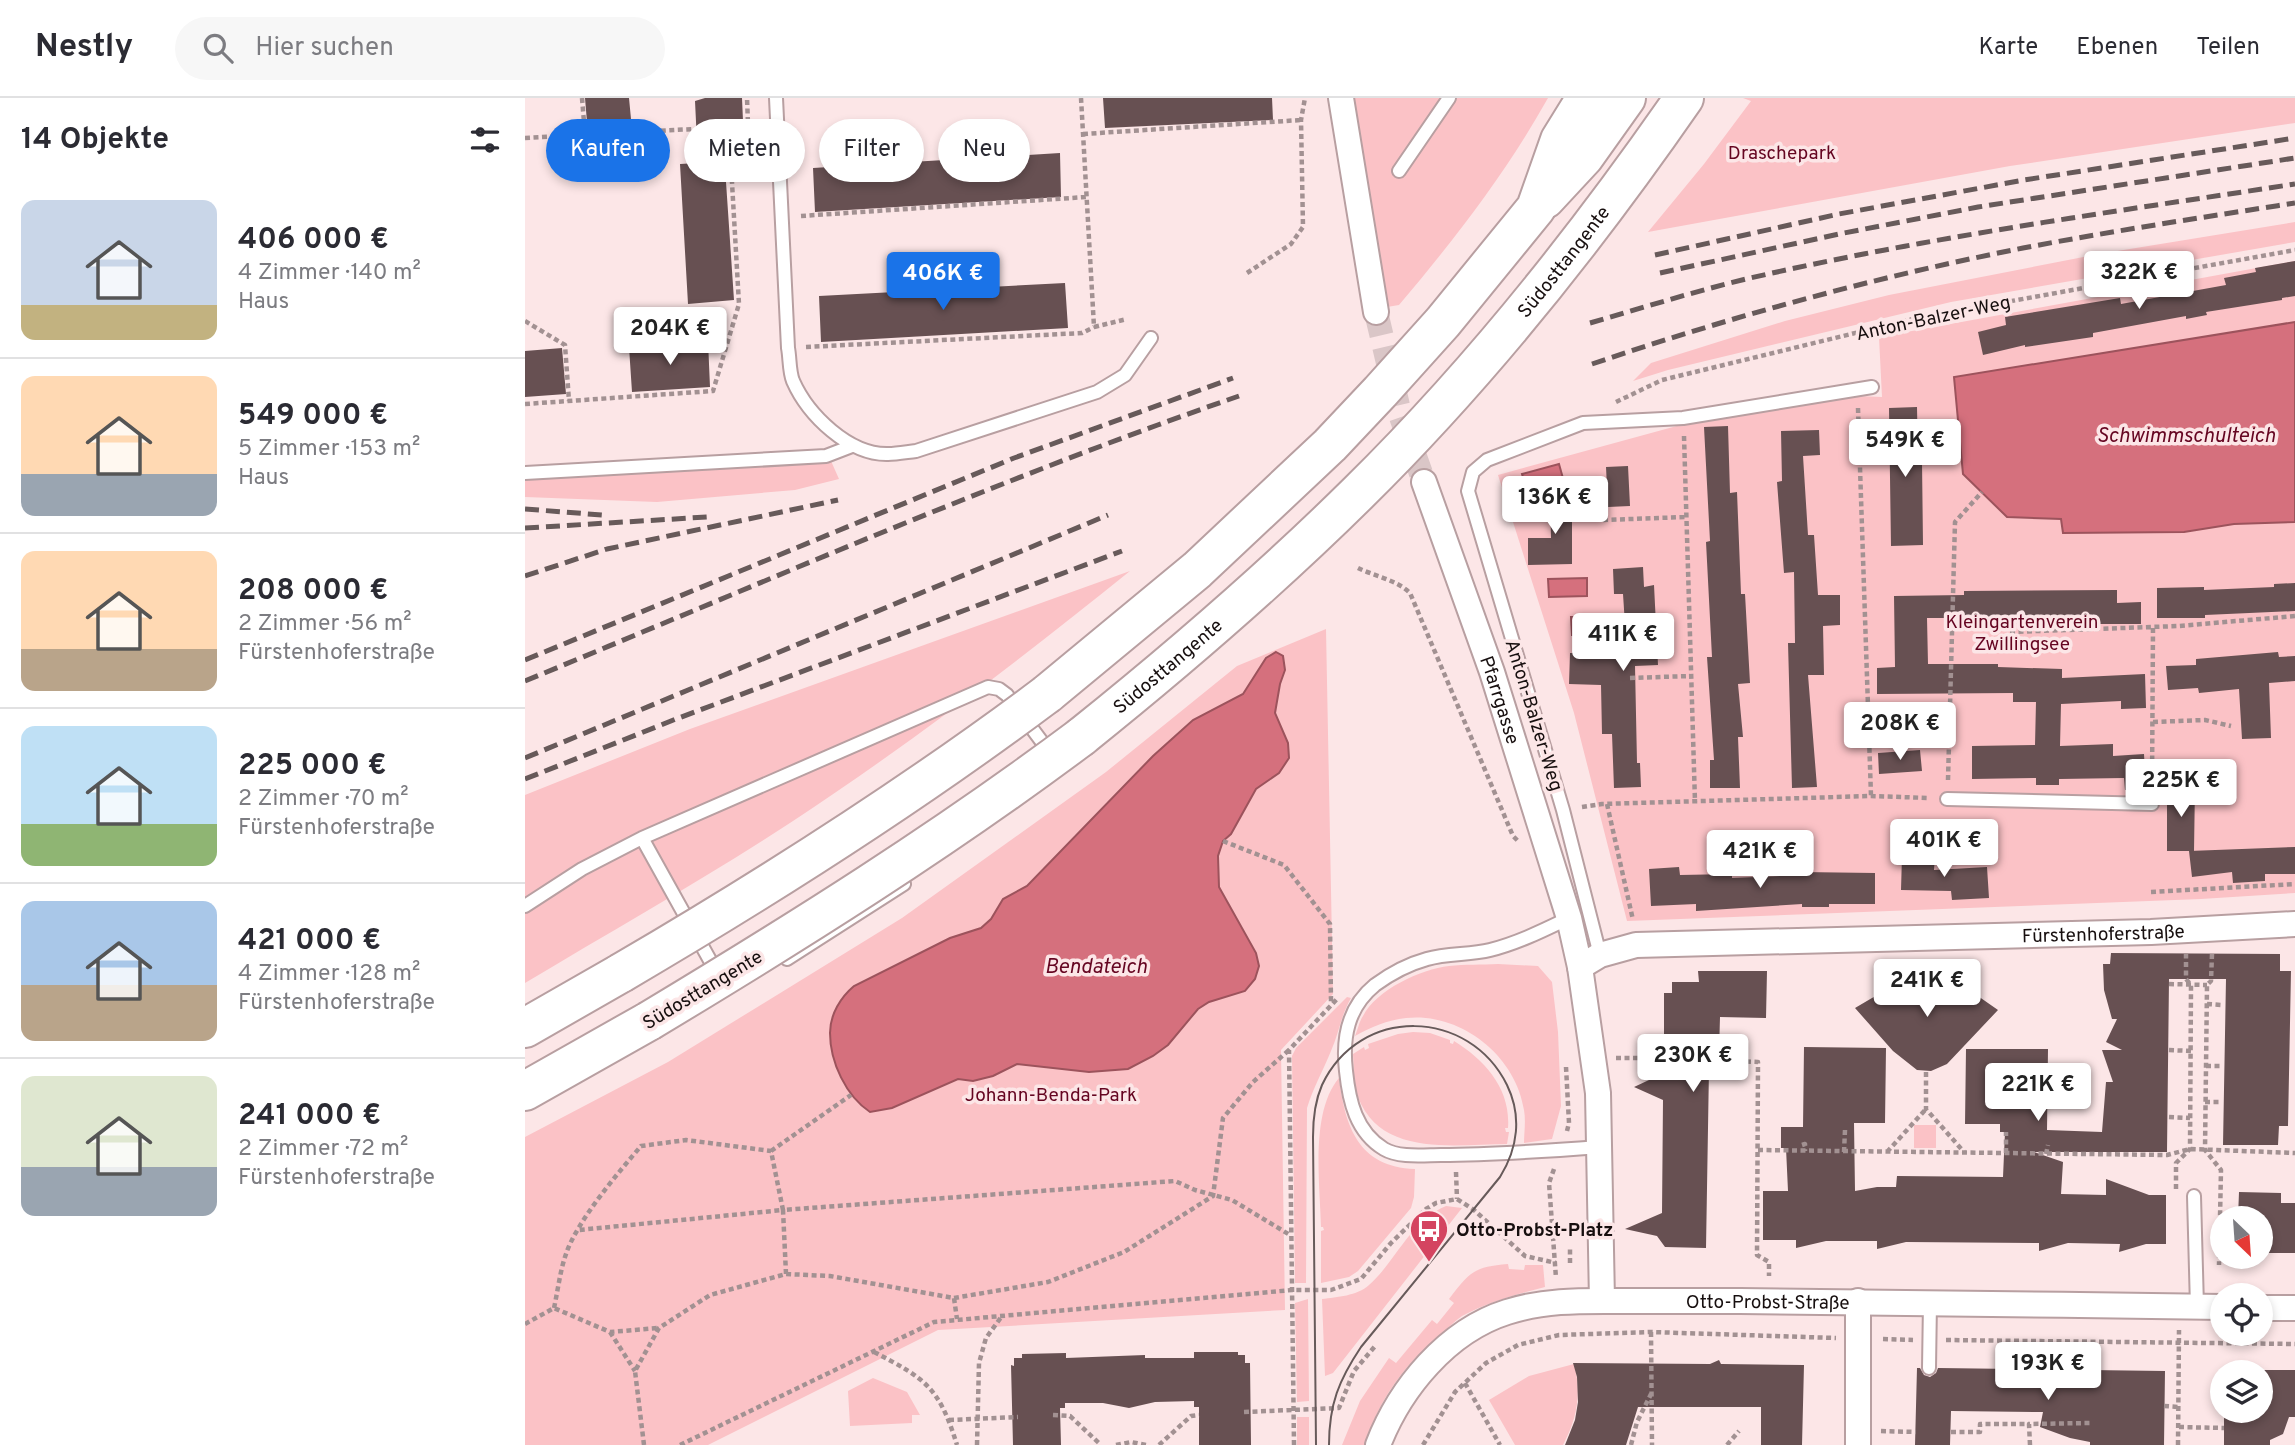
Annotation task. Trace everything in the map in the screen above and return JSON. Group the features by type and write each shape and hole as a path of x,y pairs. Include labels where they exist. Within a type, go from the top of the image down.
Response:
{"highway":[{"path":"1536,208 1560,140 1586,98"},
{"path":"525,1028 708,922 917,788 1048,694 1197,570 1330,445 1443,322 1536,208 1584,157 1626,98"},
{"name":"Südosttangente","path":"525,1091 649,1021 868,887 983,809 1081,737 1223,621 1361,491 1500,340 1568,258 1684,98"}],"street":[{"path":"1341,98 1376,312"},
{"name":"Pfarrgasse","path":"1424,482 1492,672 1569,918"},
{"path":"1569,918 1590,961 1593,1058 1598,1093 1600,1147 1602,1301"},
{"name":"Fürstenhoferstraße","path":"1590,961 1636,945 2151,932 2295,924"},
{"path":"1858,1301 1858,1438"},
{"name":"Otto-Probst-Straße","path":"1378,1445 1398,1403 1420,1374 1448,1346 1472,1329 1507,1312 1544,1303 1858,1301 2210,1307"},
{"path":"2273,1308 2295,1308"}],"lane":[{"path":"776,98 788,348 793,380 810,407 831,432 852,446 886,454 916,451 1097,393 1125,375 1151,338"},
{"path":"1399,171 1449,98"},
{"name":"Anton-Balzer-Weg","path":"1590,961 1563,810 1468,491 1473,472 1487,460 1583,423 1683,418 1872,387"},
{"path":"525,473 826,456 852,446"},
{"path":"525,906 582,869 642,838 988,687 999,689 1007,695 1062,770"},
{"path":"1947,799 2152,804"},
{"path":"642,838 729,994"},
{"path":"774,967 853,919 916,875"},
{"path":"1569,918 1521,940 1489,950 1427,959 1397,971 1375,986 1355,1006 1349,1021 1344,1048 1347,1087 1358,1122 1385,1150 1410,1155 1456,1155 1600,1147"},
{"path":"2188,1307 2194,1196"},
{"path":"1929,1368 1930,1303"}],"path":[{"path":"582,98 584,119"},
{"path":"747,98 748,119"},
{"path":"1081,98 1094,327"},
{"path":"1247,272 1291,244 1303,227 1301,120 1305,98"},
{"path":"1083,134 1301,120"},
{"path":"525,138 546,137"},
{"path":"525,404 713,391 739,304 732,182"},
{"path":"782,217 1086,197"},
{"name":"Anton-Balzer-Weg","path":"1583,423 1624,397 1662,380 1719,365 1917,318 2295,250"},
{"path":"788,348 1082,333 1094,327 1127,319"},
{"path":"525,321 565,345 569,401"},
{"path":"1858,389 1871,796"},
{"path":"1683,418 1695,802"},
{"path":"1563,810 1607,804 1871,796 1947,799 1955,522 1982,492"},
{"path":"1603,520 1686,517"},
{"path":"1358,568 1401,585 1410,593 1513,836 1522,845"},
{"path":"2010,632 2153,627 2295,616"},
{"path":"2152,804 2153,627"},
{"path":"1630,678 1690,676"},
{"path":"2153,722 2204,720 2231,726"},
{"path":"1607,804 1633,921"},
{"path":"1223,841 1284,865 1330,924 1331,1004"},
{"path":"2151,892 2295,884"},
{"path":"2176,1201 2176,1163 2190,1149 2191,985 2186,979"},
{"path":"2169,985 2209,983 2205,1150 2221,1170 2220,1206"},
{"path":"2207,1004 2222,1005"},
{"path":"1213,1196 1223,1118 1253,1082 1289,1050"},
{"path":"2169,1050 2191,1051"},
{"path":"1456,1155 1457,1199 1525,1256 1556,1263 1549,1183 1569,1123 1565,1055"},
{"path":"1593,1058 1664,1058"},
{"path":"1712,1060 1758,1062 1757,1255 1769,1262 1770,1302"},
{"path":"2206,1066 2221,1066"},
{"path":"1926,1072 1926,1109 1964,1153"},
{"path":"525,1324 554,1308 566,1252 613,1179 641,1146 686,1140 771,1151 851,1095"},
{"path":"2205,1102 2221,1102"},
{"path":"1887,1152 1926,1109"},
{"path":"2169,1118 2190,1118"},
{"path":"1845,1130 1845,1152"},
{"path":"2006,1132 2006,1153"},
{"path":"1802,1145 1805,1144 1805,1151"},
{"path":"2046,1154 2048,1145"},
{"path":"1758,1150 2168,1155 2190,1149 2295,1153"},
{"path":"771,1151 783,1210 786,1274"},
{"path":"579,1230 783,1210 1175,1181 1213,1196 1232,1200 1290,1236"},
{"path":"635,1371 659,1328 710,1295 786,1274 831,1276 954,1298 1048,1282 1124,1252 1213,1196"},
{"path":"680,1445 934,1322 1279,1292 1331,1290 1361,1279 1391,1243 1426,1209 1436,1203 1457,1199"},
{"path":"1570,1249 1570,1263"},
{"path":"954,1298 957,1319"},
{"path":"2178,1445 2188,1307"},
{"path":"554,1308 610,1332 659,1328"},
{"path":"977,1445 979,1363 986,1338 1003,1315"},
{"path":"610,1332 635,1371 644,1445"},
{"path":"1651,1332 1652,1445"},
{"path":"1423,1445 1455,1392 1486,1363 1518,1345 1559,1335"},
{"path":"1244,1412 1339,1408 1354,1371 1376,1345"},
{"path":"873,1352 911,1372 931,1388 949,1420 957,1445"},
{"path":"1465,1383 1500,1445"},
{"path":"1632,1445 1637,1422 1651,1393"},
{"path":"2164,1406 2179,1407"},
{"path":"1053,1415 1070,1416 1101,1445"},
{"path":"1159,1445 1191,1416 1199,1415"},
{"path":"949,1420 1018,1417"},
{"path":"1951,1432 1979,1432 1980,1424 2090,1423"},
{"path":"2029,1424 2030,1445"},
{"path":"2179,1427 2224,1428"},
{"path":"1727,1445 1738,1431"},
{"path":"1858,1438 1916,1432"},
{"path":"1116,1445 1131,1442 1146,1445"}],"green space":[{"path":"1354,98 1548,98 1515,153 1478,205 1399,305 1387,307"},
{"name":"Draschepark","path":"1743,98 2295,98 2295,123 2010,166 1648,232 1751,101"},
{"path":"2295,222 2295,242 1951,302 1668,370 1633,381 1651,363 1785,321 1889,295 2099,254"},
{"name":"Kleingartenverein Zwillingsee","path":"2295,261 2295,893 1627,921 1574,713 1498,475 1684,424 1858,396 1882,397 1879,337"},
{"path":"831,461 839,479 795,490 657,502 525,497 525,477"},
{"path":"1130,571 965,700 837,792 727,863 525,983 525,795 690,729"},
{"name":"Johann-Benda-Park","path":"1326,629 1333,994 1281,1050 1285,1310 938,1330 708,1445 525,1445 525,1137 668,1062 902,918 1106,772 1237,666"},
{"path":"1498,964 1538,966 1552,982 1558,1032 1561,1106 1552,1139 1524,1143 1524,1110 1519,1090 1510,1072 1483,1042 1465,1030 1447,1022 1406,1018 1379,1024 1355,1036 1369,1007 1400,982 1438,968"},
{"path":"1347,997 1351,998 1307,1108 1306,1283 1295,1283 1292,1056 1296,1048"},
{"path":"1413,1032 1430,1033 1450,1040 1453,1044 1454,1041 1476,1057 1494,1077 1508,1114 1508,1128 1505,1128 1506,1132 1509,1132 1507,1144 1422,1143 1402,1139 1384,1130 1369,1117 1356,1092 1353,1054 1364,1047 1365,1050 1369,1048 1368,1044"},
{"path":"1339,1078 1345,1112 1358,1141 1380,1161 1415,1169 1414,1197 1411,1208 1358,1271 1349,1277 1321,1283 1321,1231 1324,1230 1321,1227 1319,1190 1320,1129 1330,1092"},
{"path":"1914,1125 1936,1125 1936,1148 1914,1148"},
{"path":"1446,1206 1462,1208 1333,1373 1325,1376 1322,1299 1364,1289 1379,1275 1413,1231"},
{"path":"1508,1264 1509,1269 1524,1270 1525,1265 1543,1265 1545,1287 1492,1303 1459,1318 1405,1370 1377,1413 1365,1445 1342,1445 1360,1401 1389,1358 1396,1363 1432,1320 1437,1324 1454,1303 1449,1299 1473,1273 1479,1269"},
{"path":"1308,1299 1309,1401 1297,1402 1295,1303"},
{"path":"1574,1364 1578,1385 1577,1406 1563,1445 1515,1445 1489,1400 1529,1376"},
{"path":"873,1378 907,1392 920,1415 912,1415 912,1423 850,1426 848,1391"},
{"path":"1297,1417 1309,1417 1309,1445 1297,1445"}],"water":[{"name":"Schwimmschulteich","path":"2295,322 2295,522 2234,524 2184,532 2063,533 2061,519 2007,517 1963,474 1954,377"},
{"path":"1559,464 1564,482 1527,491 1522,474"},
{"path":"1587,578 1587,596 1549,597 1548,579"},
{"path":"1571,617 1610,617 1610,634 1572,635"},
{"name":"Bendateich","path":"1276,652 1283,656 1285,670 1275,713 1288,743 1289,758 1279,773 1256,789 1231,834 1223,841 1218,856 1219,887 1256,953 1259,966 1255,979 1245,991 1209,1002 1198,1009 1168,1045 1128,1069 1089,1072 1017,1064 993,1076 973,1081 958,1079 892,1108 870,1112 861,1105 847,1088 836,1067 831,1044 832,1019 837,1006 849,990 950,938 981,928 991,919 1003,899 1027,886 1153,756 1193,720 1243,694 1266,658"}],"building":[{"path":"585,98 629,98 631,119 587,119"},
{"path":"705,98 742,98 743,119 696,119 695,101"},
{"path":"1103,98 1272,98 1273,120 1105,128"},
{"path":"1060,153 1061,197 815,212 813,168 819,168 819,182 924,182 924,161 938,160 938,182 1030,182 1030,155"},
{"path":"680,164 684,164 684,182 726,182 734,300 688,304"},
{"path":"2295,261 2295,296 2282,300 2206,312 2207,315 2186,319 2186,316 2093,333 2093,337 2025,345 1983,355 1978,332 2006,325 2005,317 2120,298 2121,304 2226,285 2224,278 2256,272 2255,268"},
{"path":"1065,283 1068,328 821,342 819,296"},
{"path":"708,341 710,387 632,392 629,347"},
{"path":"562,348 566,394 525,397 525,351"},
{"path":"1917,407 1918,461 1922,461 1923,545 1891,546 1889,408"},
{"path":"1728,426 1730,493 1737,492 1741,594 1745,594 1750,683 1738,684 1743,737 1738,737 1740,788 1710,788 1710,760 1714,760 1707,657 1712,657 1704,427"},
{"path":"1819,430 1820,455 1803,456 1808,535 1814,535 1818,595 1840,595 1840,625 1823,626 1824,675 1808,675 1817,787 1792,788 1788,643 1795,643 1794,572 1784,573 1777,482 1782,481 1781,431"},
{"path":"1628,466 1630,506 1608,507 1606,467"},
{"path":"1572,495 1572,564 1528,565 1528,538 1551,538 1550,496"},
{"path":"1643,567 1644,587 1654,585 1658,665 1635,666 1637,763 1640,763 1641,787 1614,788 1612,734 1602,734 1601,685 1569,684 1570,653 1627,655 1623,594 1614,594 1613,569"},
{"path":"2295,583 2295,611 2205,615 2205,618 2157,618 2157,588 2204,587 2204,590 2274,587 2274,584"},
{"path":"2117,590 2117,603 2141,602 2141,624 2011,624 2011,618 1927,618 1928,664 1998,664 1998,667 2062,669 2062,678 2145,674 2146,708 2121,709 2121,701 2061,704 2060,746 2113,744 2113,756 2144,754 2146,789 2125,790 2124,778 2059,779 2059,785 2036,785 2036,778 1972,779 1972,746 2035,745 2036,702 2013,702 2013,693 1877,694 1877,668 1895,667 1894,596 1964,595 1964,591"},
{"path":"2278,652 2279,657 2295,656 2295,681 2269,683 2271,738 2242,739 2239,689 2199,693 2198,688 2168,690 2166,666 2196,665 2196,659"},
{"path":"1920,750 1922,771 1879,774 1878,753"},
{"path":"2228,765 2230,787 2200,789 2198,767"},
{"path":"2195,785 2194,851 2167,851 2167,790"},
{"path":"2295,847 2295,874 2265,874 2265,881 2233,883 2232,872 2192,877 2189,851"},
{"path":"1902,856 1935,857 1934,870 1987,867 1989,898 1952,900 1951,891 1901,890"},
{"path":"1679,867 1680,875 1732,874 1732,878 1801,875 1801,872 1875,873 1875,904 1802,907 1802,904 1696,911 1696,904 1651,906 1649,869"},
{"path":"2111,953 2280,954 2280,971 2291,971 2288,1126 2279,1126 2278,1145 2223,1145 2226,979 2169,979 2167,1152 2034,1152 2063,1162 2061,1194 2106,1195 2106,1179 2149,1195 2166,1195 2166,1244 2146,1244 2119,1252 2120,1244 2068,1243 2039,1251 2039,1243 1906,1242 1877,1249 1877,1241 1826,1241 1796,1248 1796,1240 1763,1240 1763,1191 1788,1191 1786,1148 1781,1148 1781,1127 1803,1127 1804,1047 1886,1048 1885,1123 1854,1123 1855,1191 1896,1187 1897,1176 2003,1177 2005,1132 2000,1132 2000,1124 1965,1124 1966,1049 2048,1049 2047,1130 2102,1132 2106,1082 2113,1082 2102,1050 2122,1050 2106,1042 2117,1019 2112,1019 2104,990 2103,964 2110,964"},
{"path":"1698,971 1767,971 1766,1018 1720,1017 1719,1053 1712,1053 1709,1068 1706,1248 1665,1247 1657,1236 1625,1229 1662,1213 1663,1100 1634,1087 1664,1073 1664,993 1672,993 1672,982 1699,982"},
{"path":"1918,977 1937,977 1967,983 1965,987 1998,1010 1947,1064 1931,1071 1917,1070 1893,1051 1855,1008 1889,988 1887,984"},
{"path":"2239,1192 2281,1193 2281,1203 2295,1203 2295,1253 2273,1253 2273,1206 2238,1206"},
{"path":"1194,1352 1238,1352 1238,1355 1245,1355 1245,1363 1250,1363 1251,1445 1199,1445 1199,1407 1194,1407 1194,1401 1155,1402 1129,1408 1103,1403 1065,1403 1065,1408 1060,1408 1061,1445 1013,1445 1011,1365 1014,1366 1014,1358 1022,1358 1022,1354 1066,1353 1066,1358 1145,1355 1145,1358 1194,1358"},
{"path":"1719,1360 1721,1364 1804,1365 1802,1445 1761,1445 1761,1407 1638,1407 1626,1445 1565,1445 1575,1420 1578,1402 1577,1377 1573,1363 1710,1364"},
{"path":"1917,1368 1930,1377 1938,1368 2165,1371 2164,1445 2090,1445 2090,1442 2040,1427 2043,1412 1951,1411 1950,1445 1915,1445"},
{"path":"2273,1370 2295,1370 2295,1417 2289,1417 2283,1434 2270,1440 2270,1445 2224,1445 2224,1423 2273,1423"}],"tunnel":[{"path":"1376,312 1400,414 1424,482"}],"tram line":[{"path":"1316,1445 1313,1137 1318,1097 1322,1085 1339,1059 1362,1040 1387,1030 1415,1026 1442,1030 1467,1041 1490,1060 1507,1085 1516,1120 1511,1155 1500,1177 1353,1359 1333,1405 1329,1445"}],"railway":[{"path":"1655,255 1839,214 2024,180 2295,138"},
{"path":"1660,273 1978,207 2295,158"},
{"path":"1590,323 1723,285 1833,260 2031,224 2295,184"},
{"path":"1592,364 1752,314 1968,259 2159,224 2295,203"},
{"path":"525,660 1014,458 1233,378"},
{"path":"525,681 969,497 1239,396"},
{"path":"525,576 607,549 838,500"},
{"path":"525,509 602,515"},
{"path":"525,758 1108,515"},
{"path":"525,528 707,517"},
{"path":"525,779 676,719 1122,551"}],"place":[{"name":"Otto-Probst-Platz","path":"1429,1263"}]}
